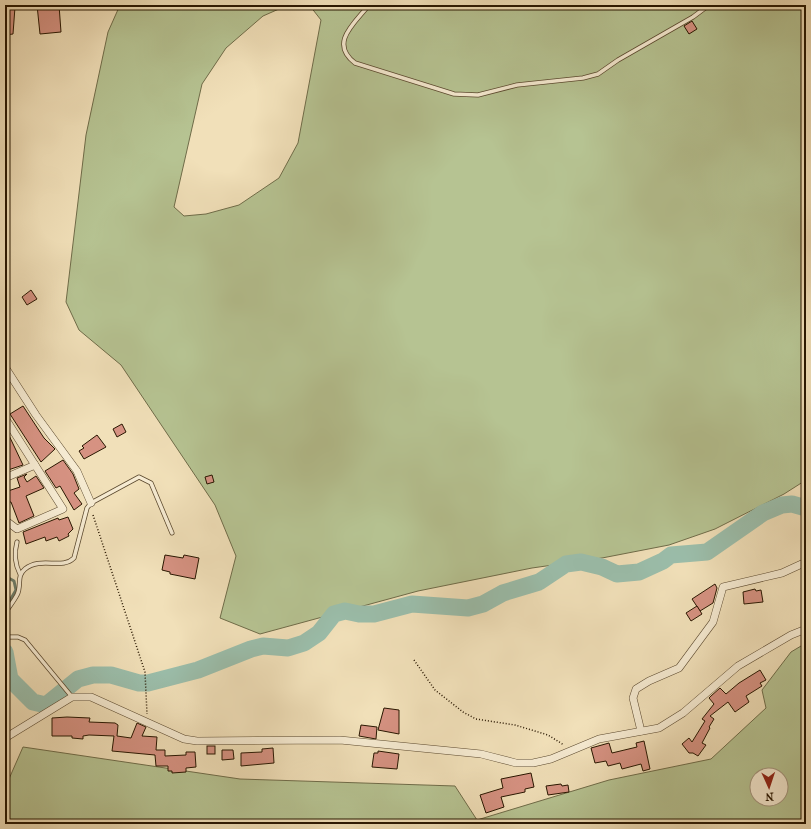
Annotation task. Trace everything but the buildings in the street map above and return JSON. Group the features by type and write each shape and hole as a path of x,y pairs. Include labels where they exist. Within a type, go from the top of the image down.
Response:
{"street":[{"path":"5,368 36,415 77,470 91,503"},
{"path":"5,419 63,509 17,529 5,520"},
{"path":"5,478 35,465"},
{"path":"641,731 633,698 636,689 649,680 679,668 713,622 723,587 782,573 806,562"},
{"path":"5,738 70,694 91,697 184,739 197,741 340,740 481,754 516,763 533,763 551,759 599,739 659,728 683,713 738,666 791,635 806,629"}],"lane":[{"path":"369,5 346,34 344,46 346,56 355,63 454,94 478,95 517,85 583,78 598,74 618,60 693,17 709,5"},
{"path":"20,574 33,563 50,562 65,564 70,562 74,558 87,508 91,503 140,477 151,483 172,533"},
{"path":"5,613 18,594 20,574 16,567 15,550 17,542"},
{"path":"5,635 7,637 18,637 25,640 70,694"}],"path":[{"path":"91,503 93,516 146,680 147,722"},
{"path":"414,660 435,690 463,712 476,719 515,725 548,735 563,745 575,749"}],"green space":[{"path":"120,5 288,5 263,16 226,48 202,84 174,207 184,216 206,214 239,205 279,178 298,143 321,20 310,6 291,5 806,5 806,480 784,494 715,529 669,545 602,558 532,568 418,591 260,634 220,618 236,556 215,505 121,365 79,330 66,302 86,135 108,32"},
{"path":"806,643 806,824 5,823 5,788 23,747 240,779 455,786 477,820 609,780 711,759 766,708 762,690 791,652"}],"waterway":[{"path":"5,652 10,679 33,702 46,705 78,679 93,675 111,675 139,683 148,683 198,670 251,649 263,646 288,648 304,643 319,633 334,614 345,611 359,614 374,614 412,604 468,608 483,604 503,593 539,582 566,564 581,562 602,567 617,574 639,572 663,561 671,555 707,552 763,513 782,505 792,504 806,508"},
{"path":"5,576 14,581 16,590 5,609"},
{"path":"5,641 6,652"}]}
